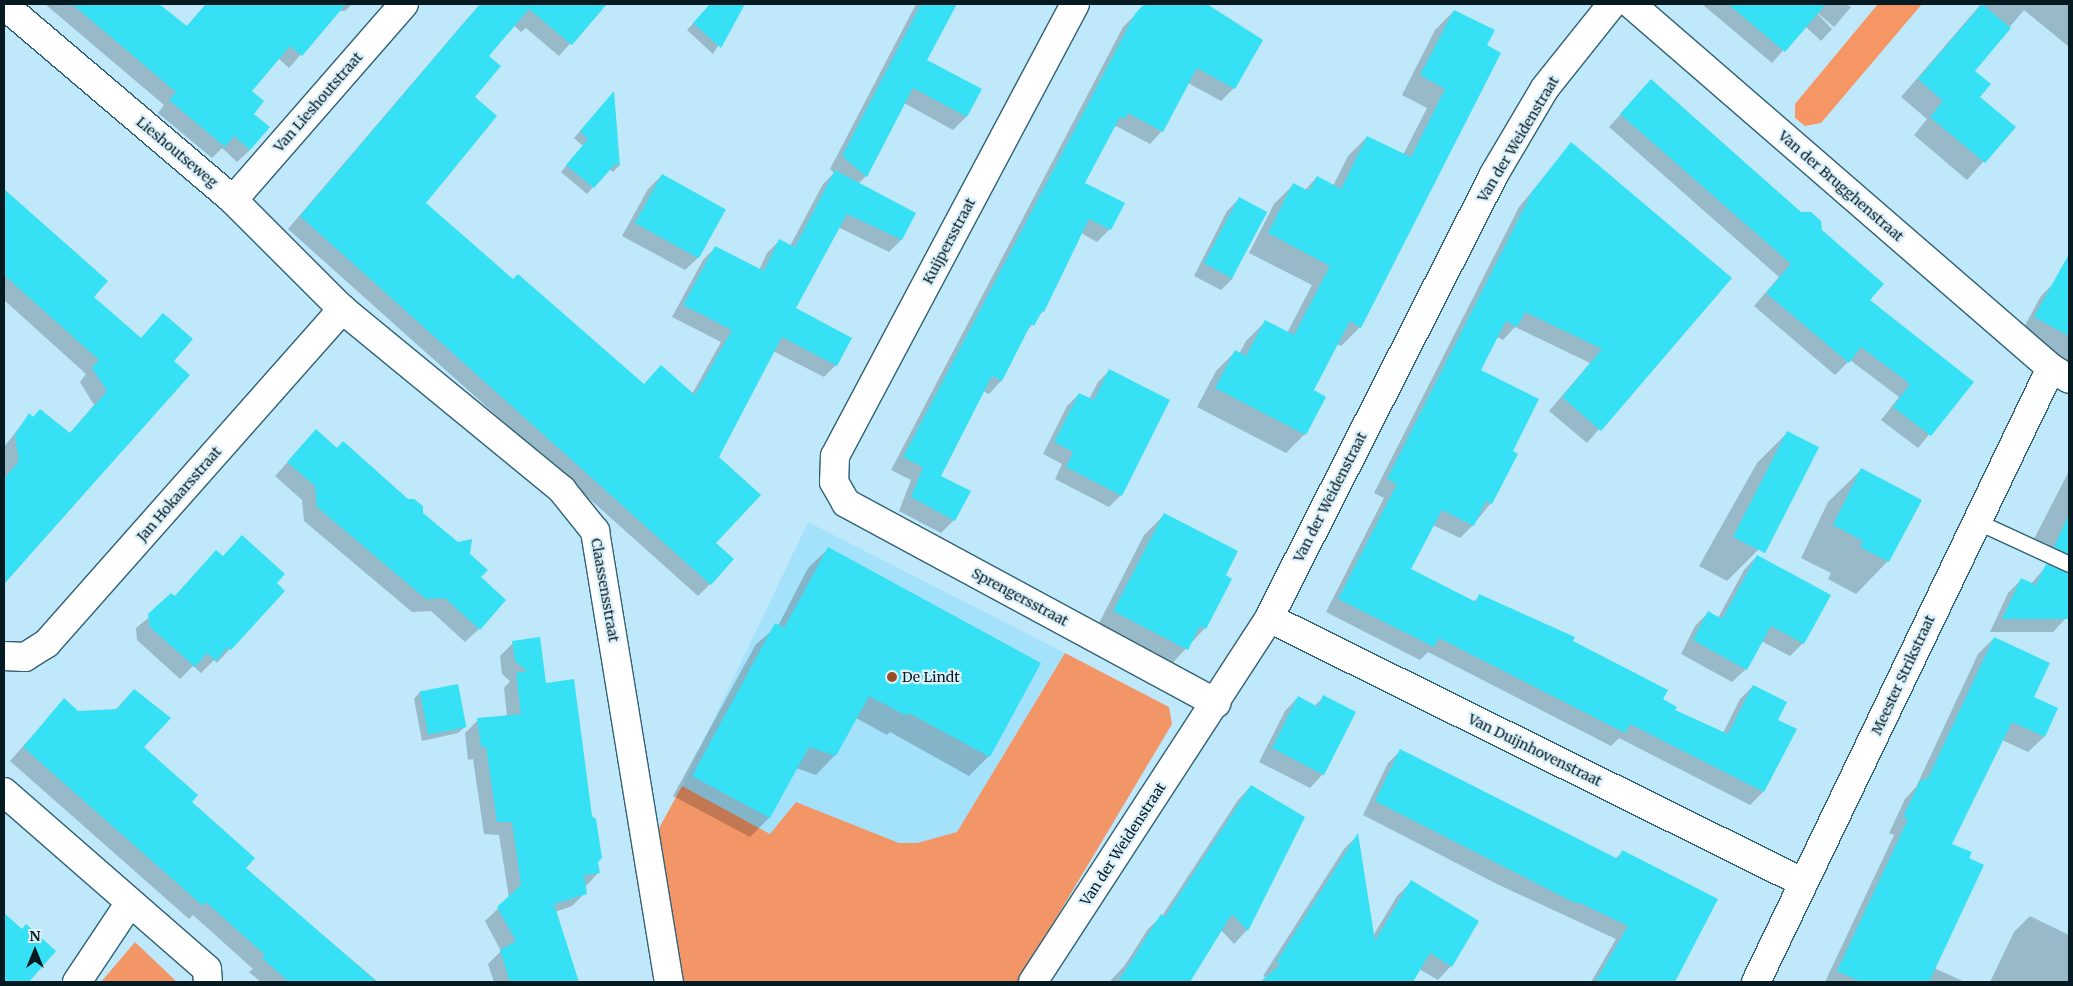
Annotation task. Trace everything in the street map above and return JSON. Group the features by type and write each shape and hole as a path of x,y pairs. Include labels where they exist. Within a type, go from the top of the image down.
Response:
{"street":[{"name":"Van Lieshoutstraat","path":"233,200 404,4"},
{"name":"Kuijpersstraat","path":"834,482 835,456 1075,4"},
{"name":"Van der Weidenstraat","path":"1033,982 1216,703 1269,618 1494,176 1545,88 1612,4"},
{"name":"Van der Brugghenstraat","path":"1631,4 2060,373"},
{"name":"Lieshoutseweg","path":"4,5 233,200 342,309"},
{"name":"Jan Hokaarsstraat","path":"4,656 25,657 47,643 342,309"},
{"name":"Claassensstraat","path":"342,309 562,490 595,531 669,982"},
{"name":"Meester Strikstraat","path":"1756,982 1802,882 1976,521 2060,373"},
{"name":"Sprengersstraat","path":"834,482 846,503 1216,703"},
{"name":"Van Duijnhovenstraat","path":"1269,618 1802,882"},
{"path":"4,792 129,904 207,970 208,982"},
{"path":"78,982 129,904"}],"lane":[{"path":"1976,521 2069,564"}],"shaded area":[{"path":"1878,4 1922,4 1821,123 1805,126 1795,118 1795,104"},
{"name":"De Lindt","path":"808,522 1065,653 957,832 917,843 899,843 875,836 770,834 682,786"},
{"path":"1065,653 1169,707 1172,724 1018,982 680,982 658,830 682,786 770,834 796,802 899,843 917,843 957,832"},
{"path":"135,942 177,982 101,982"}],"building":[{"path":"72,4 159,4 187,26 206,4 346,4 302,56 290,46 252,91 264,101 254,114 270,127 250,150 234,136 225,147 169,100 176,92"},
{"path":"480,4 607,4 572,45 529,9 489,56 501,66 475,97 497,116 426,203 513,279 518,274 644,384 661,365 695,395 732,330 683,305 715,246 764,271 779,239 795,247 835,170 916,213 902,240 847,214 796,308 852,338 837,366 782,337 719,457 761,495 716,543 734,559 711,585 300,216"},
{"path":"710,4 745,4 721,48 693,23"},
{"path":"921,4 957,4 927,60 982,89 967,117 913,88 867,177 842,156"},
{"path":"1144,4 1207,4 1263,40 1235,89 1197,68 1163,132 1128,113 1125,119 1120,117 1085,183 1125,203 1111,230 1089,219 1044,312 1042,311 1034,326 1031,324 1002,381 992,376 941,476 971,491 955,521 911,497 923,467 903,457 1135,14"},
{"path":"1728,4 1826,4 1785,52"},
{"path":"1982,4 2011,28 1975,71 1991,84 1980,97 2016,127 1985,163 1930,117 1943,101 1918,79"},
{"path":"1454,10 1495,30 1487,45 1501,53 1361,328 1350,321 1314,390 1326,397 1306,435 1215,388 1235,350 1246,356 1265,320 1294,335 1330,266 1268,233 1293,183 1309,191 1317,176 1341,189 1367,136 1411,157 1445,89 1420,75"},
{"path":"1651,79 1801,212 1811,212 1821,221 1822,230 1884,284 1870,300 1974,382 1931,436 1893,407 1910,384 1861,347 1849,363 1766,293 1791,264 1620,114"},
{"path":"614,91 620,166 616,163 594,188 566,165 588,139 580,131"},
{"path":"1571,142 1732,278 1601,431 1562,397 1602,349 1525,312 1517,327 1506,321 1481,370 1539,399 1513,451 1518,454 1492,504 1486,501 1474,526 1442,510 1411,569 1476,602 1479,594 1575,637 1573,641 1668,690 1663,699 1677,707 1675,710 1728,734 1753,685 1787,702 1778,720 1797,729 1764,792 1630,724 1625,733 1439,638 1434,647 1338,599 1397,484 1387,479 1532,192"},
{"path":"662,174 726,209 699,258 635,223"},
{"path":"4,189 108,281 94,297 141,338 163,313 193,339 174,361 190,375 4,584 4,479 19,461 15,435 29,413 33,417 40,409 70,433 107,391 92,368 99,360 4,275"},
{"path":"1239,197 1267,212 1232,278 1204,263"},
{"path":"2069,254 2069,336 2034,317"},
{"path":"1109,369 1170,400 1122,496 1066,467 1073,452 1054,442 1079,393 1094,400"},
{"path":"316,429 337,448 343,441 408,499 414,499 423,506 423,513 458,542 472,539 470,554 488,570 481,577 506,600 480,630 445,598 426,599 317,507 315,486 287,462"},
{"path":"1787,431 1819,447 1765,553 1733,537"},
{"path":"1861,468 1922,500 1889,562 1860,547 1863,541 1833,525"},
{"path":"1164,513 1238,551 1226,575 1232,579 1206,629 1200,626 1188,650 1113,611"},
{"path":"2069,514 2069,554 2054,547"},
{"path":"242,535 285,574 277,583 285,591 231,650 228,647 216,661 207,653 195,667 150,627 148,614 171,593 175,596 216,550 223,556"},
{"path":"828,547 1041,663 990,757 909,713 907,716 869,696 836,756 809,747 770,818 692,776 775,623 784,628"},
{"path":"1757,555 1831,595 1804,644 1771,626 1747,670 1693,640 1708,611 1722,619"},
{"path":"2046,564 2069,573 2069,619 2002,619 2021,578 2036,585"},
{"path":"540,637 546,683 574,679 592,816 596,819 602,858 598,862 600,873 584,875 587,894 554,904 579,982 510,982 500,950 516,941 497,907 521,885 512,822 497,822 486,747 481,747 477,718 521,714 516,673 527,671 515,661 512,641"},
{"path":"1994,637 2050,663 2034,697 2058,708 2045,737 2012,722 1952,844 1972,852 1969,858 1984,865 1929,982 1862,982 1837,971 1908,819 1903,817 1920,781 1928,778"},
{"path":"458,684 466,727 428,735 420,691"},
{"path":"134,689 171,718 144,747 198,795 192,802 255,858 246,868 377,982 289,982 262,958 265,955 206,902 203,906 23,747 64,698 78,711 117,709"},
{"path":"1323,695 1356,712 1324,775 1272,748 1298,696 1318,707"},
{"path":"1400,749 1618,859 1622,850 1718,899 1675,982 1595,982 1628,926 1578,902 1577,904 1375,801"},
{"path":"1251,785 1305,817 1248,931 1232,914 1190,982 1118,982 1161,914 1165,917"},
{"path":"1358,833 1375,941 1411,880 1479,921 1452,967 1430,953 1413,982 1260,982 1280,965 1277,961"},
{"path":"4,913 22,929 26,924 56,951 29,982 4,982"}],"place":[{"name":"De Lindt","path":"892,677"}]}
